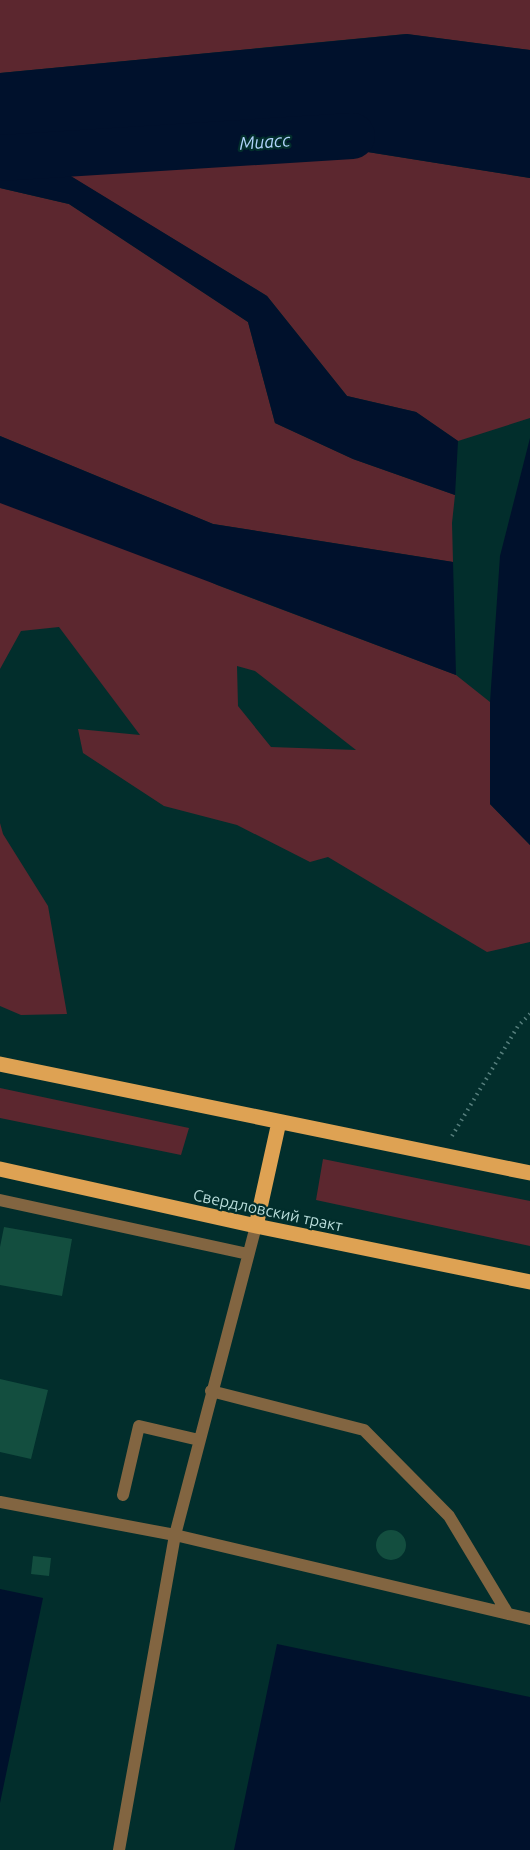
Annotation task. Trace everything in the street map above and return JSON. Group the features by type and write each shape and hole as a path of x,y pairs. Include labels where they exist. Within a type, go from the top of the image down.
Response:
{"main road":[{"path":"0,1064 530,1173"},
{"path":"256,1226 279,1122"},
{"name":"Свердловский тракт","path":"0,1169 256,1226 530,1282"}],"lane":[{"path":"0,1200 249,1254"},
{"path":"119,1850 175,1535 256,1226"},
{"path":"211,1391 364,1430 448,1516 508,1614"},
{"path":"123,1495 139,1426 199,1440"},
{"path":"0,1502 175,1535 530,1619"}],"path":[{"path":"441,1155 518,1026 530,1014"}],"shaded area":[{"path":"0,0 530,0 530,50 406,34 0,73"},
{"path":"255,134 530,178 530,418 458,441 416,412 347,396 267,296 42,159"},
{"path":"0,188 69,204 248,322 275,423 353,459 455,495 452,523 453,562 213,524 0,436"},
{"path":"0,477 217,585 456,675 490,702 490,804 530,845 530,942 487,952 328,857 310,862 237,825 164,806 83,753 78,729 140,735 59,627 21,631 0,669","holes":["237,666 255,671 356,750 271,747 238,706"]},
{"path":"0,823 3,834 48,906 67,1014 21,1015 0,1006"},
{"path":"0,1088 189,1128 181,1155 0,1118"},
{"path":"323,1159 530,1201 530,1246 316,1200"}],"water":[{"path":"407,34 530,50 530,178 255,134 43,159 267,296 347,396 416,412 458,441 455,495 353,459 275,423 248,322 69,204 0,188 0,73"},
{"path":"0,436 213,524 453,562 456,675 0,503"},
{"path":"530,438 530,845 490,804 490,702 500,556"},
{"path":"0,1589 43,1598 0,1803"},
{"path":"277,1644 530,1697 530,1850 234,1850"}],"building":[{"path":"4,1227 72,1239 62,1296 0,1285 0,1247"},
{"path":"0,1379 48,1390 31,1459 0,1452"},
{"path":"391,1530 402,1534 406,1545 402,1556 391,1560 380,1556 376,1545 380,1534"},
{"path":"33,1556 51,1558 49,1576 31,1574"}],"waterway":[{"name":"Миасс","path":"0,158 352,136"}]}
